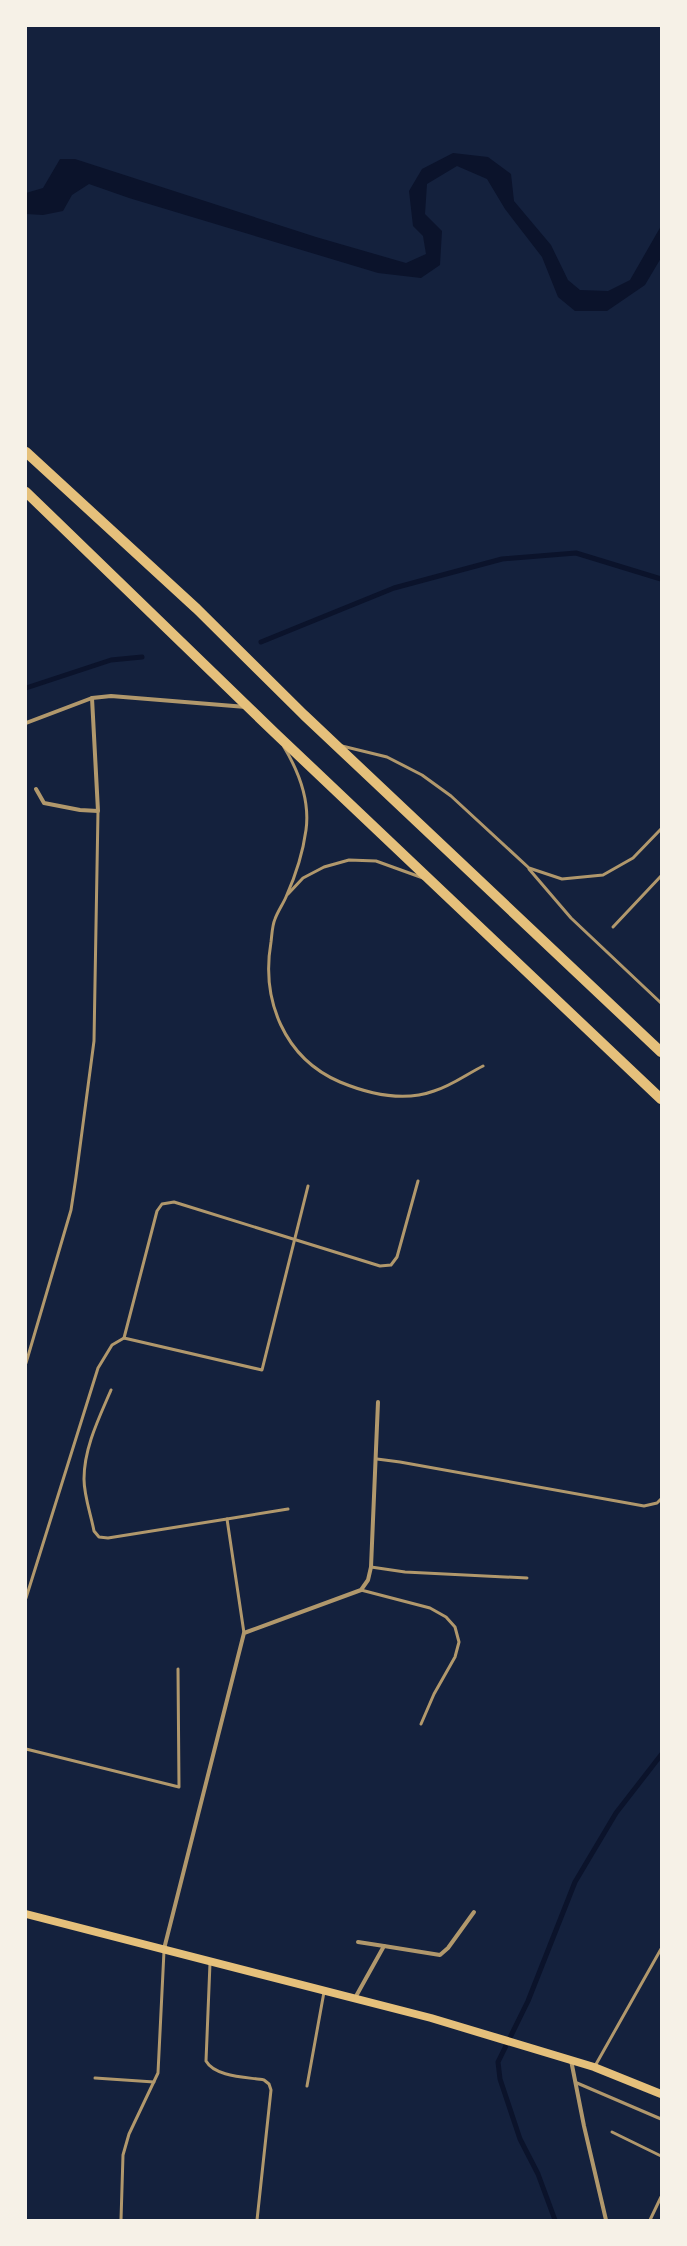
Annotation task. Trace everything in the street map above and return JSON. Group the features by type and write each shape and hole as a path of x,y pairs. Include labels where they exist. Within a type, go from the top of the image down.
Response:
{"main road":[{"path":"26,452 197,609 336,745 661,1052"},
{"path":"26,492 275,733 661,1099"},
{"path":"26,1914 431,2018 594,2067 661,2094"}],"street":[{"path":"26,723 92,698 111,696 250,708"},
{"path":"36,789 44,803 80,810 98,811 92,698"},
{"path":"164,1949 244,1633 361,1590 368,1580 371,1567 377,1459 378,1402"},
{"path":"358,1942 440,1955 448,1948 474,1912"},
{"path":"355,1998 384,1946"},
{"path":"571,2060 577,2083 584,2126 606,2220"}],"lane":[{"path":"275,733 296,768 305,797 306,830 287,896 275,919 267,965 270,994 282,1029 296,1050 330,1077 361,1090 400,1097 434,1091 483,1066"},
{"path":"336,745 387,758 422,775 451,796 529,868 572,918 661,1003"},
{"path":"26,1363 71,1210 94,1041 98,811"},
{"path":"529,868 562,879 603,875 633,858 661,829"},
{"path":"287,896 303,878 324,867 349,860 376,861 432,881"},
{"path":"613,927 661,876"},
{"path":"124,1338 157,1211 162,1204 174,1202 380,1266 391,1265 397,1257 418,1181"},
{"path":"26,1598 98,1368 112,1345 124,1338 262,1370 293,1239 308,1186"},
{"path":"111,1390 95,1428 86,1457 84,1480 94,1531 99,1537 108,1538 288,1509"},
{"path":"377,1459 644,1506 659,1503 661,1499"},
{"path":"227,1520 244,1633"},
{"path":"371,1567 406,1572 527,1578"},
{"path":"361,1590 430,1608 446,1617 455,1627 459,1642 455,1657 434,1694 421,1724"},
{"path":"26,1749 179,1787 178,1669"},
{"path":"121,2220 123,2155 129,2134 158,2073 164,1949"},
{"path":"594,2067 661,1949"},
{"path":"657,1956 661,1959"},
{"path":"210,1961 206,2061 210,2067 217,2071 264,2080 269,2084 271,2090 257,2220"},
{"path":"307,2086 325,1990"},
{"path":"95,2078 154,2082"},
{"path":"577,2083 661,2119"},
{"path":"612,2132 661,2156"},
{"path":"650,2220 661,2197"}],"water":[{"path":"453,153 488,157 511,174 514,201 551,245 568,280 580,290 608,291 630,280 661,226 661,258 645,285 607,311 575,311 558,297 542,257 505,209 487,179 457,166 427,184 425,214 442,231 440,265 421,278 378,273 129,198 89,184 72,195 63,211 43,215 26,214 26,193 43,188 60,159 75,159 316,237 406,263 426,254 423,236 413,226 409,191 422,169"}],"waterway":[{"path":"261,642 394,588 502,559 576,553 661,579"},
{"path":"26,688 111,660 142,657"},
{"path":"555,2220 538,2174 520,2139 500,2079 498,2062 528,2001 575,1882 616,1813 661,1755"}]}
